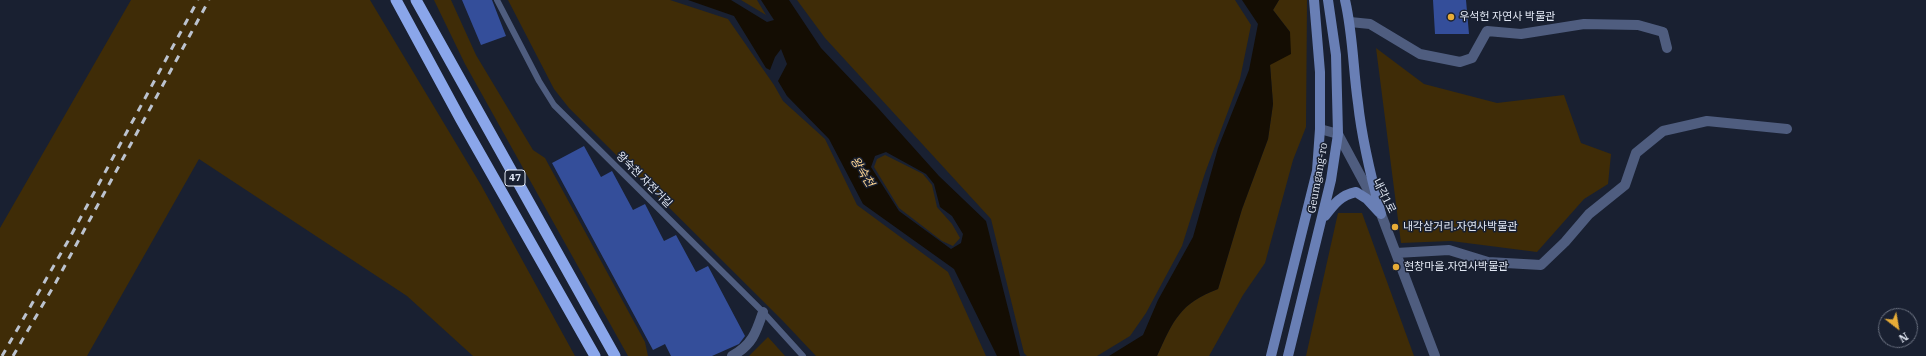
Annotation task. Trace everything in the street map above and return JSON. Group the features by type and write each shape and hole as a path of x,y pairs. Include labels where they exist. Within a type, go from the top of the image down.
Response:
{"highway":[{"name":"47","path":"395,0 461,120 595,356"},
{"name":"47","path":"418,3 615,356"}],"main road":[{"name":"Geumgang-ro","path":"1271,356 1317,171 1320,129 1320,72 1314,0"},
{"name":"Geumgang-ro","path":"1288,356 1331,180 1338,134 1336,55 1328,0"},
{"path":"1345,0 1350,22 1358,104 1368,166 1381,214"},
{"path":"1322,219 1337,201 1347,194 1356,192 1367,199 1381,214"}],"street":[{"path":"1350,22 1370,24 1420,54 1460,62 1472,58 1486,31 1521,34 1584,24 1638,25 1663,32 1667,48"},
{"path":"1396,253 1450,250 1488,262 1540,265 1565,242 1589,214 1625,185 1636,153 1664,132 1707,121 1788,129"},
{"path":"1320,129 1338,134"},
{"name":"내각1로","path":"1338,134 1381,214 1435,356"},
{"path":"732,356 742,350 754,337 763,312"}],"lane":[{"name":"왕숙천 자전거길","path":"497,0 539,81 554,105 763,312 803,356"}],"shaded area":[{"path":"131,0 370,0 481,185 575,356 473,356 407,296 199,159 87,356 0,356 0,228"},
{"path":"434,0 451,0 476,55 533,150 545,158 645,342 648,356 628,356 465,64"},
{"path":"508,0 670,0 728,19 774,85 783,101 825,139 857,205 948,272 986,356 816,356 782,320 569,108 554,89"},
{"path":"741,0 757,0 766,15"},
{"path":"797,0 1235,0 1251,25 1240,79 1205,173 1182,246 1146,313 1130,336 1097,356 1027,356 1024,353 991,219 825,38"},
{"path":"1279,0 1307,0 1306,127 1293,160 1265,263 1243,295 1209,356 1157,356 1173,323 1186,307 1205,294 1218,289 1242,209 1268,139 1273,104 1270,65 1290,32 1273,10"},
{"path":"1376,48 1424,84 1497,103 1564,95 1581,143 1611,154 1608,184 1584,199 1537,252 1451,241 1401,243"},
{"path":"885,155 923,174 932,185 937,207 952,224 960,238 953,246 942,241 899,208 874,167 877,159"},
{"path":"1338,213 1362,213 1414,356 1306,356"},
{"path":"768,337 785,356 749,356"}],"water":[{"name":"왕숙천","path":"688,0 731,0 767,22 774,20 761,0 789,0 821,48 878,108 939,176 986,221 1020,356 997,356 954,269 863,204 829,139 787,96 778,81 787,64 781,49 775,57 770,70 766,68 734,16","holes":["886,152 926,174 934,184 940,207 952,216 963,234 961,243 951,249 899,211 871,167 875,156"]},
{"path":"1242,0 1279,0 1273,10 1290,32 1291,54 1270,65 1273,104 1268,139 1242,209 1218,289 1205,294 1186,307 1173,323 1157,356 1109,356 1143,335 1158,300 1193,237 1218,148 1249,70 1258,24"}],"building":[{"path":"462,0 492,0 506,36 481,45"},
{"name":"우석헌 자연사 박물관","path":"1433,0 1466,0 1469,34 1435,34"},
{"path":"584,146 601,177 612,171 633,210 645,204 664,241 676,235 696,272 708,266 745,336 739,344 712,356 671,356 665,344 653,350 552,163"}],"railway":[{"path":"2,356 68,241 198,0"},
{"path":"13,356 56,282 209,0"}],"place":[{"name":"우석헌 자연사 박물관","path":"1451,17"},
{"name":"내각삼거리.자연사박물관","path":"1395,227"},
{"name":"현창마을.자연사박물관","path":"1396,267"}]}
